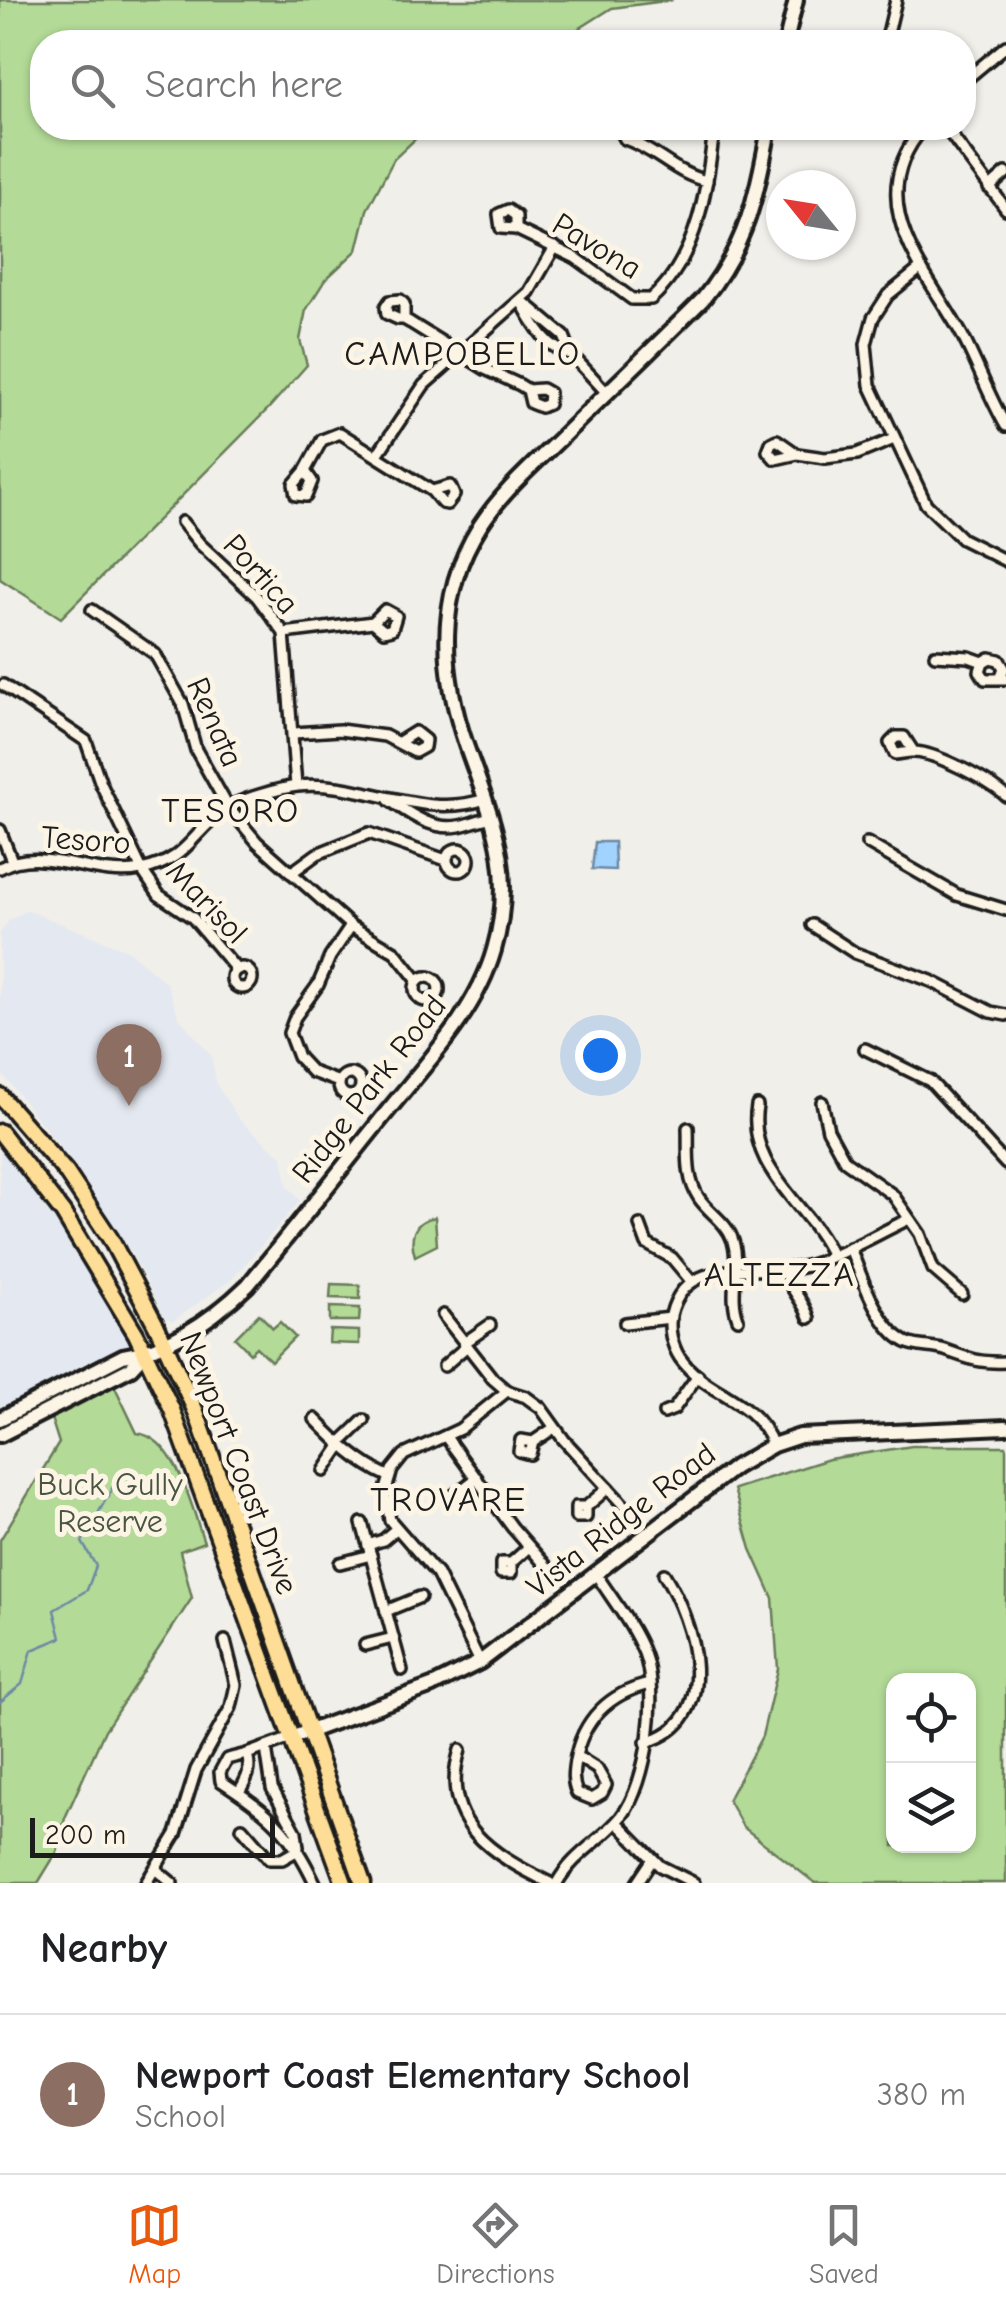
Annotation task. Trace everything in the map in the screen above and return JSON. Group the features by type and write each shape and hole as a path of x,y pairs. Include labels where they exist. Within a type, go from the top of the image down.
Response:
{"main road":[{"name":"Newport Coast Drive","path":"0,1096 66,1172 140,1291 196,1412 363,1883"},
{"name":"Newport Coast Drive","path":"0,1132 64,1214 144,1353 192,1461 344,1883"}],"street":[{"path":"789,30 796,0"},
{"path":"889,30 896,0"},
{"path":"976,71 1006,46"},
{"path":"628,140 670,167 706,181 712,140"},
{"name":"Ridge Park Road","path":"0,1419 123,1356 144,1353 222,1310 248,1285 464,1014 490,962 504,904 504,869 492,817 452,700 447,674 446,627 456,579 469,546 494,507 702,299 730,260 754,207 768,140"},
{"path":"915,140 904,158 896,206 903,237 968,345 1006,426"},
{"path":"955,140 1006,208"},
{"path":"989,188 1006,173"},
{"name":"Pavona","path":"516,228 588,265 632,298 645,301 652,298 684,250 698,218 706,181"},
{"path":"377,456 424,385 521,300 536,283 555,247"},
{"path":"922,268 898,285 881,304 866,344 870,385 916,487 937,517 962,539 1006,561"},
{"path":"521,300 550,333 564,336 571,354 607,393"},
{"path":"404,318 460,354 528,390"},
{"path":"305,471 322,440 334,434 346,435 432,491"},
{"path":"798,454 840,457 894,439"},
{"name":"Portica","path":"182,522 257,597 284,633 296,786"},
{"name":"Renata","path":"92,610 155,654 183,704 196,750 228,807 258,842 351,926 395,952 418,981"},
{"path":"284,633 373,622"},
{"path":"935,655 969,657 982,662 990,658 999,660 1004,678 985,679 980,671 982,662"},
{"name":"Marisol","path":"3,686 86,741 100,784 142,870 159,895 193,918 236,970"},
{"path":"294,733 340,730 399,742"},
{"path":"912,751 973,773 1006,796"},
{"name":"Tesoro","path":"0,868 12,862 54,860 107,874 142,870 177,858 228,807 296,786 344,787 440,804 471,804 485,799"},
{"name":"Tesoro","path":"382,796 414,817 440,827"},
{"path":"440,804 440,827 492,817"},
{"path":"0,830 12,862"},
{"path":"291,873 317,854 370,832 446,860"},
{"path":"867,843 957,895 1006,910"},
{"path":"812,925 864,957 906,970 976,1005 1006,1015"},
{"path":"338,1082 312,1072 298,1057 289,1033 294,1017 318,985 330,957 351,926"},
{"path":"866,1049 930,1080 1006,1164"},
{"path":"822,1102 824,1120 846,1161 887,1189 920,1234 934,1268 962,1294"},
{"path":"757,1106 755,1129 760,1150 832,1256"},
{"path":"688,1128 691,1180 699,1198 729,1233 735,1253 733,1299 738,1319"},
{"path":"774,1445 754,1413 698,1375 676,1351 670,1318 677,1300 692,1282 715,1271 784,1270 832,1256 907,1220"},
{"path":"640,1225 646,1244 672,1258 692,1282"},
{"path":"850,1248 869,1294 894,1334 906,1342 966,1360 1006,1362"},
{"path":"784,1270 808,1318"},
{"path":"443,1315 492,1379 541,1408 626,1509"},
{"path":"625,1322 670,1318"},
{"path":"444,1366 490,1325"},
{"name":"Ridge Park Road","path":"0,1435 131,1368 144,1353"},
{"path":"664,1413 677,1407 698,1375"},
{"path":"480,1662 437,1574 396,1529 385,1502 388,1476 398,1461 413,1449 470,1422 507,1391"},
{"path":"315,1419 340,1445 388,1476"},
{"path":"324,1470 340,1445 364,1420"},
{"path":"533,1442 554,1428"},
{"name":"Vista Ridge Road","path":"291,1738 450,1680 480,1662 734,1467 774,1445 800,1436 1006,1428"},
{"path":"446,1436 555,1576"},
{"path":"453,1496 477,1478"},
{"path":"586,1506 608,1488"},
{"path":"362,1523 402,1670"},
{"path":"340,1563 370,1550 396,1529"},
{"path":"511,1563 529,1547"},
{"path":"460,1750 452,1776 460,1807 471,1828 500,1857 554,1883 617,1822 638,1788 650,1684 640,1643 596,1574"},
{"path":"646,1742 672,1730 689,1707 696,1689 696,1668 682,1602 664,1574"},
{"path":"386,1611 420,1598"},
{"path":"365,1645 393,1638"},
{"path":"146,1883 176,1834 196,1770 231,1708 236,1686 225,1641"},
{"path":"576,1756 603,1776 606,1785 592,1800 577,1793 573,1784 576,1756 586,1726 605,1704 624,1692 650,1684"},
{"path":"291,1738 227,1760 220,1772 221,1781 275,1818 316,1883"},
{"path":"266,1748 271,1786 296,1832 298,1850"},
{"path":"239,1792 249,1776 247,1754"},
{"path":"617,1822 670,1872 694,1883"},
{"path":"242,1828 269,1859 282,1859 298,1850"},
{"path":"638,1883 653,1858"},
{"path":"155,1870 172,1883"}],"shaded area":[{"path":"27,910 129,951 167,984 179,1018 211,1055 217,1086 241,1122 283,1157 287,1185 300,1201 232,1279 173,1321 165,1318 131,1252 72,1162 0,1071 0,933 9,920"},
{"path":"0,1147 87,1251 132,1349 0,1415"}],"green space":[{"path":"0,0 673,0 612,8 577,30 30,30 30,140 414,140 394,159 367,210 357,250 325,280 306,310 300,340 307,365 269,408 61,618 0,579"},
{"path":"435,1217 437,1245 415,1256 414,1231 422,1222"},
{"path":"331,1284 360,1285 360,1299 330,1298"},
{"path":"330,1307 360,1308 359,1321 330,1321"},
{"path":"259,1314 273,1328 280,1322 295,1337 271,1361 256,1347 250,1353 235,1338"},
{"path":"330,1330 359,1331 359,1344 329,1343"},
{"name":"Buck Gully Reserve","path":"114,1385 137,1433 163,1448 188,1494 204,1542 180,1551 192,1598 105,1730 65,1818 57,1852 38,1883 0,1883 0,1540 59,1443 50,1415"},
{"path":"912,1446 1006,1446 1006,1883 815,1883 743,1827 728,1800 762,1736 778,1669 773,1598 751,1549 734,1489 829,1459"}],"water":[{"path":"595,842 614,842 615,870 592,869"}],"waterway":[{"path":"0,1702 22,1684 32,1650 61,1638 54,1610 87,1590 96,1566 82,1542 119,1476"}],"place":[{"name":"Newport Coast Elementary School","path":"129,1106"}],"district":[{"name":"CAMPOBELLO","path":"463,353"},
{"name":"TESORO","path":"231,810"},
{"name":"ALTEZZA","path":"780,1274"},
{"name":"TROVARE","path":"449,1499"}]}
